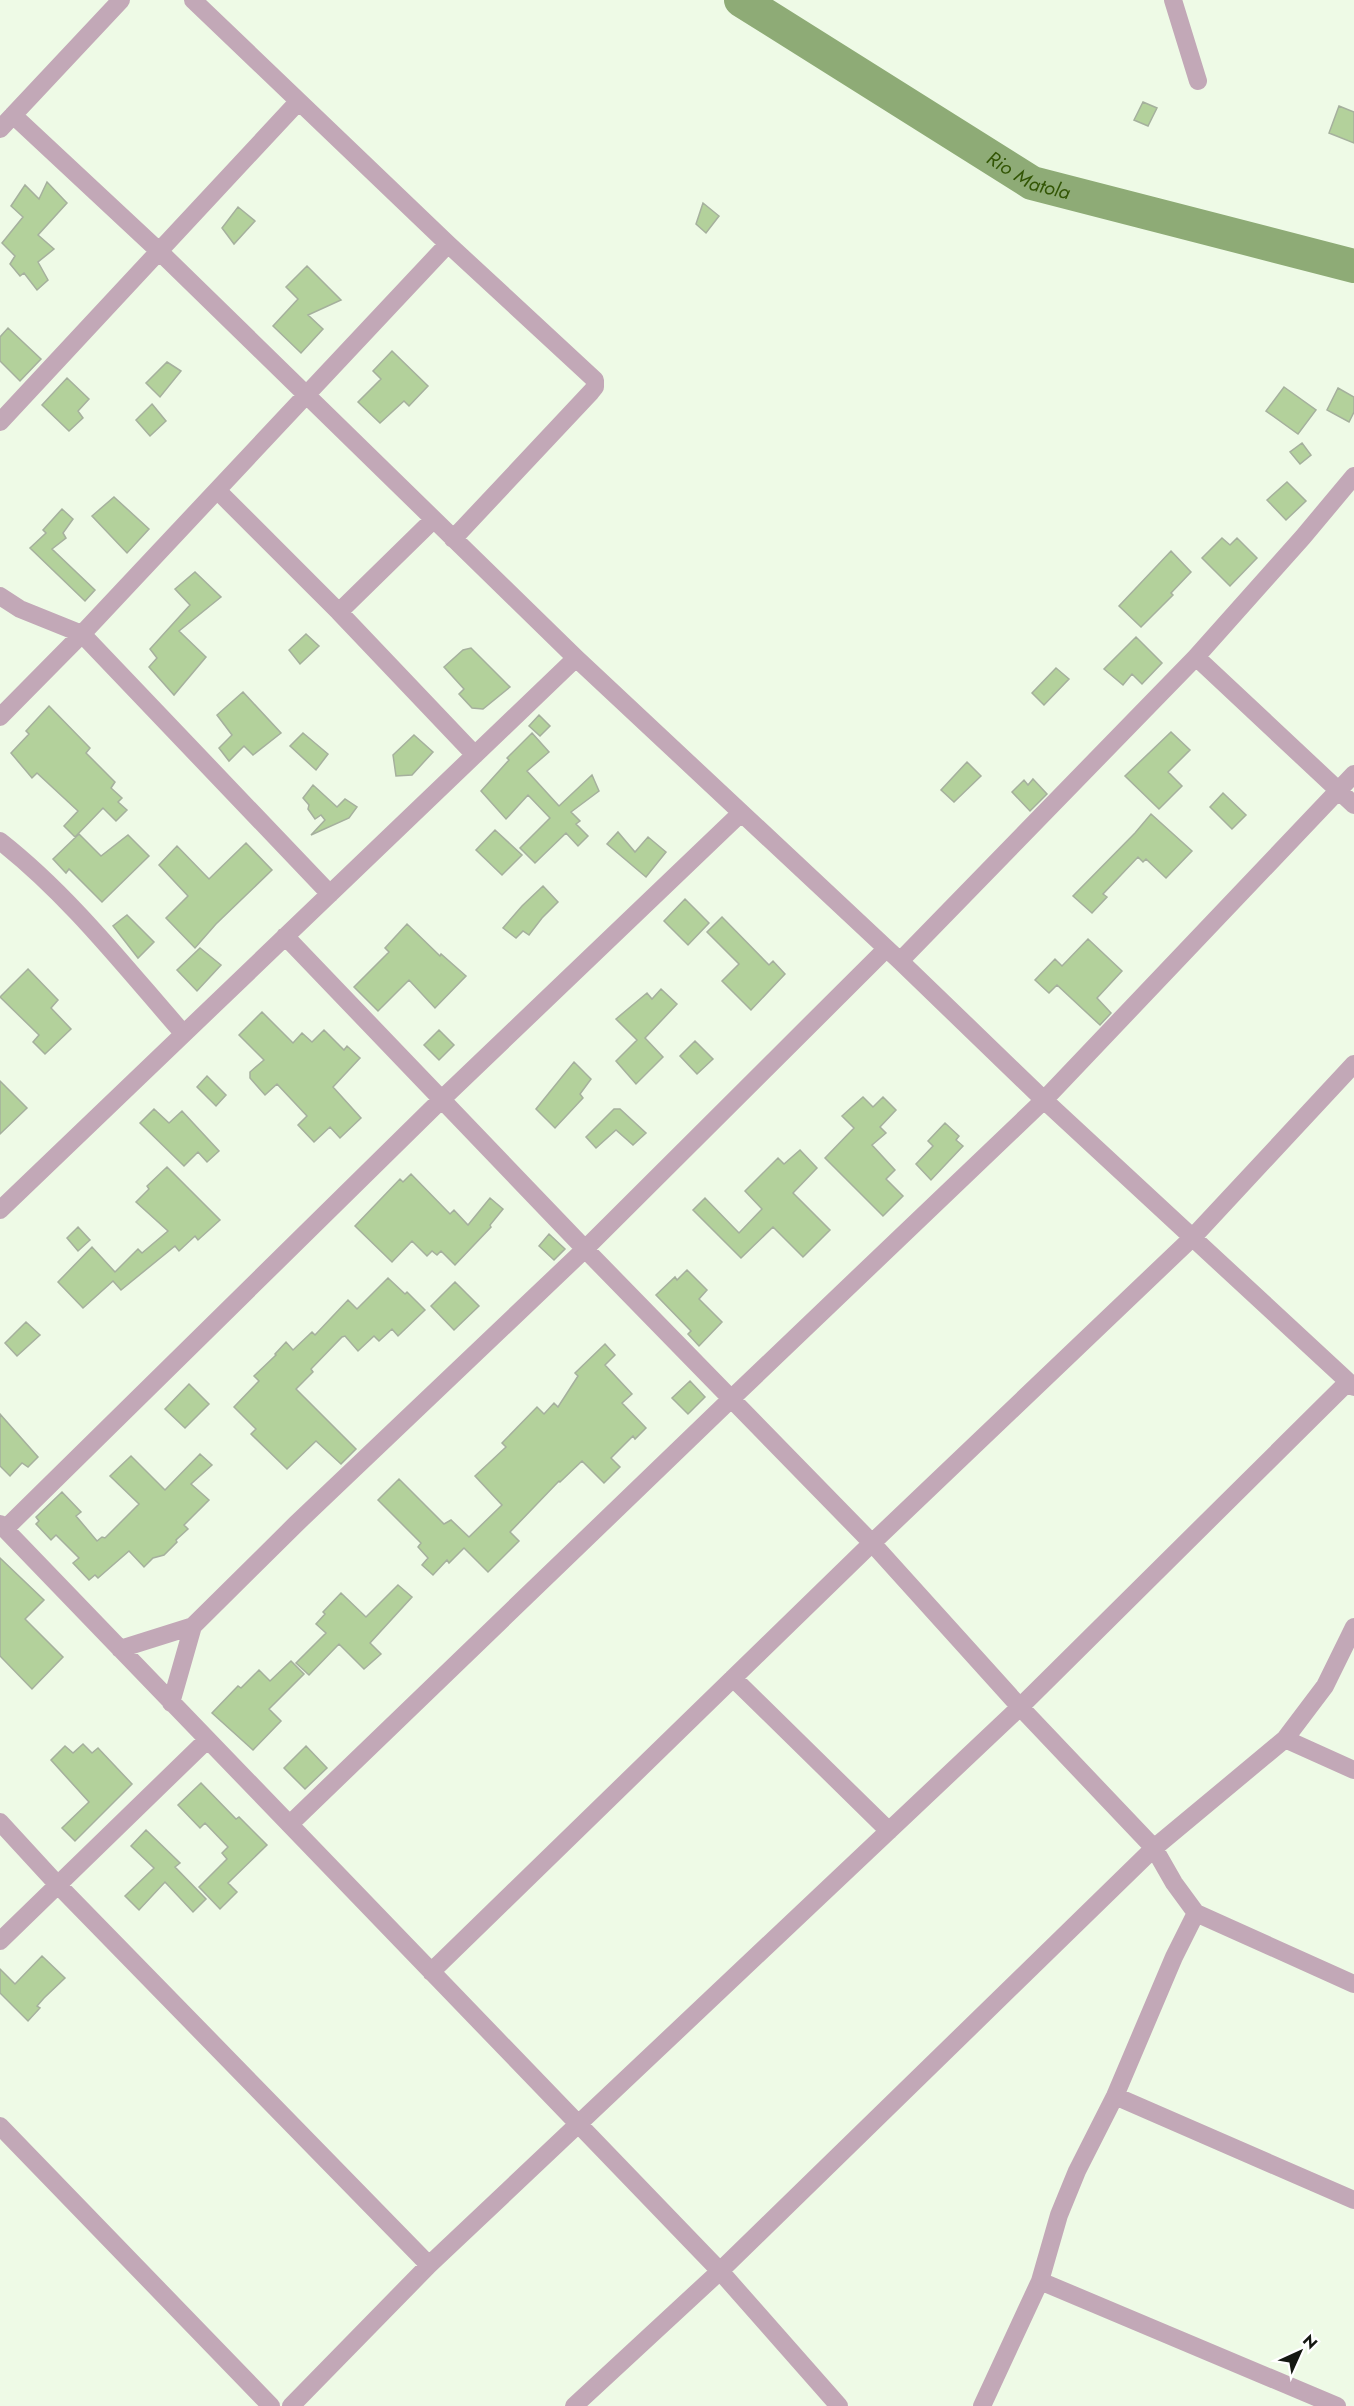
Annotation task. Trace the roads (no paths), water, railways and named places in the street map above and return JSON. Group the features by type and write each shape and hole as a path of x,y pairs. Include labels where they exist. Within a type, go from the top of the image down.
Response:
{"street":[{"path":"0,129 121,0"},
{"path":"193,0 448,244 595,380 595,387 453,539"},
{"path":"1173,0 1198,81"},
{"path":"0,422 298,102"},
{"path":"13,115 160,252 576,658 1044,1100 1351,1385 1020,1707 579,2126 429,2265 291,2406"},
{"path":"0,717 82,634 448,244"},
{"path":"120,1649 193,1626 304,1516 893,955 1196,657 1354,476"},
{"path":"217,490 339,612 475,755"},
{"path":"339,612 433,520"},
{"path":"0,596 20,609 82,634 330,894"},
{"path":"1196,657 1354,805"},
{"path":"0,1210 576,658"},
{"path":"291,1823 1044,1100 1354,774"},
{"path":"741,813 442,1099 2,1527 207,1740 291,1823 430,1972 720,2271 839,2406"},
{"path":"0,840 19,855 83,919 183,1033"},
{"path":"285,936 585,1249 872,1543 1020,1707 1154,1848 1174,1883 1196,1913 1354,1984"},
{"path":"430,1972 872,1543 1193,1237 1354,1064"},
{"path":"171,1703 193,1626"},
{"path":"574,2406 720,2271 1154,1848 1285,1739 1325,1686 1354,1627"},
{"path":"733,1678 889,1831"},
{"path":"1285,1739 1354,1770"},
{"path":"0,1941 207,1740"},
{"path":"0,1822 57,1884 429,2265"},
{"path":"982,2406 1040,2281 1059,2215 1077,2171 1114,2096 1174,1957 1196,1913"},
{"path":"1114,2096 1354,2200"},
{"path":"0,2126 271,2406"},
{"path":"1040,2281 1337,2406"}],"waterway":[{"name":"Rio Matola","path":"741,0 1032,183 1354,266"}]}
